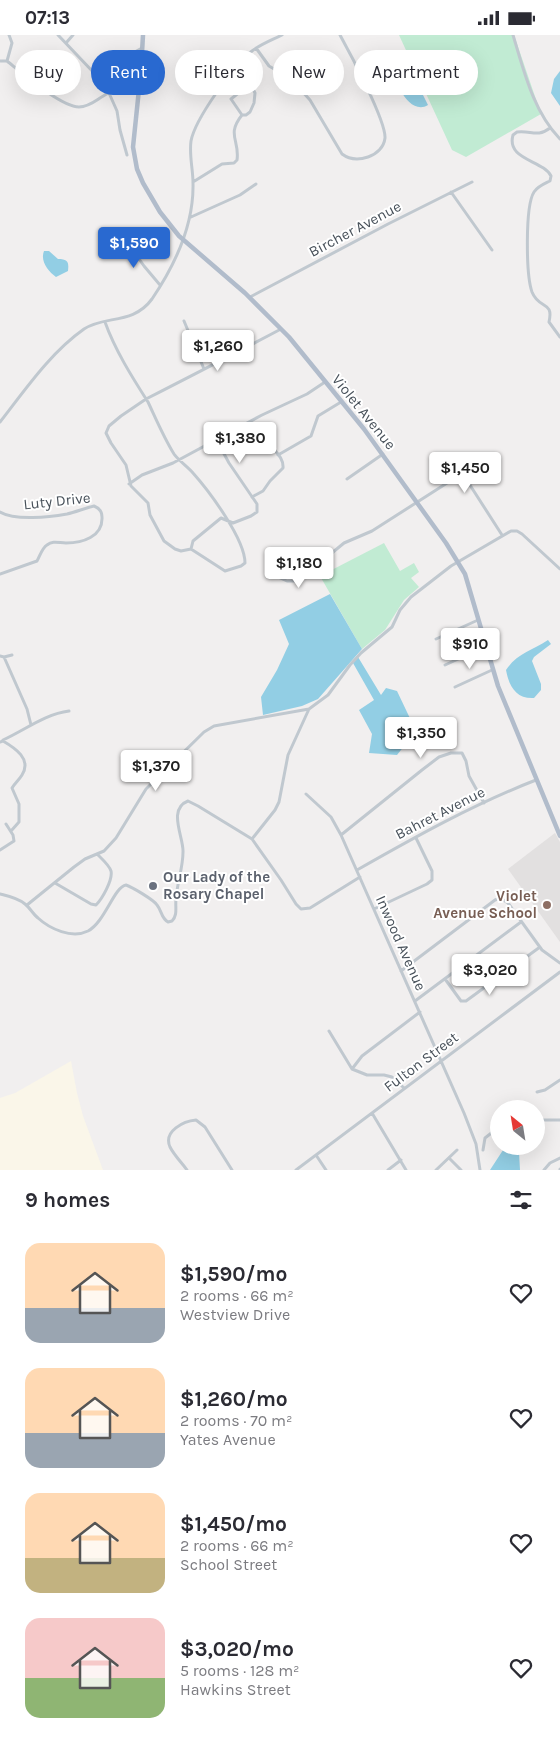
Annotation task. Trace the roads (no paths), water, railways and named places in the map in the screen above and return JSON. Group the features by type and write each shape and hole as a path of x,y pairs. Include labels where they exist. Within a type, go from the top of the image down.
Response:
{"main road":[{"name":"Violet Avenue","path":"143,35 143,48"},
{"name":"Violet Avenue","path":"138,95 133,147 138,169 160,212 183,239 250,297 282,329 383,454 458,562 467,581 492,670 505,705 560,836"}],"street":[{"path":"8,61 12,43 9,35"},
{"path":"58,35 91,70"},
{"path":"66,43 73,35"},
{"path":"0,422 44,367 63,347 86,328 130,316 144,307 152,298 183,239 190,217 193,182 191,145 194,129 201,115 240,63 256,48 282,35"},
{"path":"256,48 269,66 291,79 310,100 342,154 348,158 360,159 373,155 381,149 385,132 340,35"},
{"path":"512,35 537,105 550,127 560,139"},
{"path":"139,50 143,48"},
{"path":"0,61 8,61 55,97 70,106 86,106 105,95"},
{"path":"193,182 222,164 234,163 238,160 234,136 235,124 242,115 246,115 252,108 255,100 253,89 246,87 231,99 242,115"},
{"path":"110,95 117,111 127,155"},
{"path":"550,127 540,133 517,132 513,135 512,143 517,153 548,171 551,176 550,181 537,188 531,197 528,217 528,263 533,294 537,302 549,308 551,313 550,322 560,337"},
{"name":"Bircher Avenue","path":"250,297 472,182"},
{"path":"190,217 240,195 256,184"},
{"path":"451,192 492,250"},
{"path":"125,239 160,285"},
{"path":"184,321 204,369"},
{"path":"105,322 125,364 146,399 175,456 195,475 228,521 245,558 244,565 228,571 223,570 191,549 181,551 164,541 150,515 148,503 129,484 126,465 106,433 109,426 146,399 282,329"},
{"path":"129,484 142,475 180,460 262,415 307,394 325,382"},
{"path":"278,455 311,436 318,416 341,402"},
{"path":"191,549 193,541 221,518 233,523 255,515 258,507 229,463 216,439"},
{"path":"252,497 263,491 270,481 282,470 284,463 267,440"},
{"path":"347,479 383,454"},
{"path":"283,550 278,577 287,581 297,580 302,563 322,563 344,543 372,531 455,477 461,476 468,482 502,535"},
{"name":"Luty Drive","path":"0,512 6,516 14,517 41,517 67,514 94,505 100,510 102,515 101,525 94,537 81,542 47,544 37,561 0,574"},
{"path":"27,905 83,861 104,851 113,841 146,789 204,732 214,726 309,709 328,695 361,653 392,627 407,601 451,566 502,535 513,531 521,533 560,569"},
{"path":"436,639 478,620"},
{"path":"445,665 486,649"},
{"path":"12,655 2,656 27,709 31,725"},
{"path":"455,687 492,670"},
{"path":"252,839 279,802 288,755 309,709"},
{"path":"1,741 58,713 69,711"},
{"path":"1,741 20,753 25,767 22,775 12,787 19,804 19,822 11,831"},
{"path":"341,835 422,769 440,757 451,753 462,753 465,757 469,776 484,803"},
{"name":"Bahret Avenue","path":"357,871 484,803 536,780"},
{"name":"Inwood Avenue","path":"306,794 331,817 341,835 420,1012 474,1140 480,1170"},
{"path":"0,893 27,905 39,919 54,929 67,933 81,933 90,930 97,924 108,910 118,889 122,885 126,885 154,901 164,919 170,922 175,917 177,887 184,852 178,822 179,811 183,804 188,801 252,839 296,904 303,909 310,908 360,877"},
{"path":"0,850 14,842 14,836 6,824"},
{"path":"374,909 432,880 432,871 416,838"},
{"path":"55,883 96,905 103,896 111,874 98,855"},
{"path":"401,971 498,898 505,900 547,955 560,963"},
{"path":"415,1001 521,922"},
{"path":"445,979 461,1001 466,1001 540,947"},
{"name":"Fulton Street","path":"296,1170 560,972"},
{"path":"352,1069 362,1056 420,1012"},
{"path":"329,1031 352,1069 367,1075 392,1077 404,1088"},
{"path":"537,1092 546,1089 560,1080"},
{"path":"372,1113 406,1170"},
{"path":"187,1170 170,1149 169,1144 173,1131 181,1124 190,1120 200,1121 232,1170"},
{"path":"545,1120 560,1120"},
{"path":"483,1150 484,1141 490,1133"},
{"path":"474,1140 484,1141"},
{"path":"436,1170 457,1150"},
{"path":"316,1155 326,1170"},
{"path":"544,1170 550,1163 560,1158"},
{"path":"449,1159 461,1170"},
{"path":"388,1170 401,1160"}],"water":[{"path":"560,71 560,106 551,93 554,79"},
{"path":"404,95 423,95 428,105 424,107 416,106"},
{"path":"44,251 49,251 58,259 66,260 68,271 56,277 53,275 44,262"},
{"path":"330,594 362,649 318,699 302,706 263,715 261,697 277,670 289,644 279,620"},
{"path":"548,640 551,644 534,657 532,661 541,684 541,690 534,698 518,694 511,686 506,670 520,656"},
{"path":"358,657 381,695 386,688 397,691 416,731 397,755 369,753 372,734 359,710 374,700 353,663"},
{"path":"500,1155 519,1155 520,1170 490,1170"}],"place":[{"name":"Our Lady of the Rosary Chapel","path":"153,886"},
{"name":"Violet Avenue School","path":"547,905"}]}
